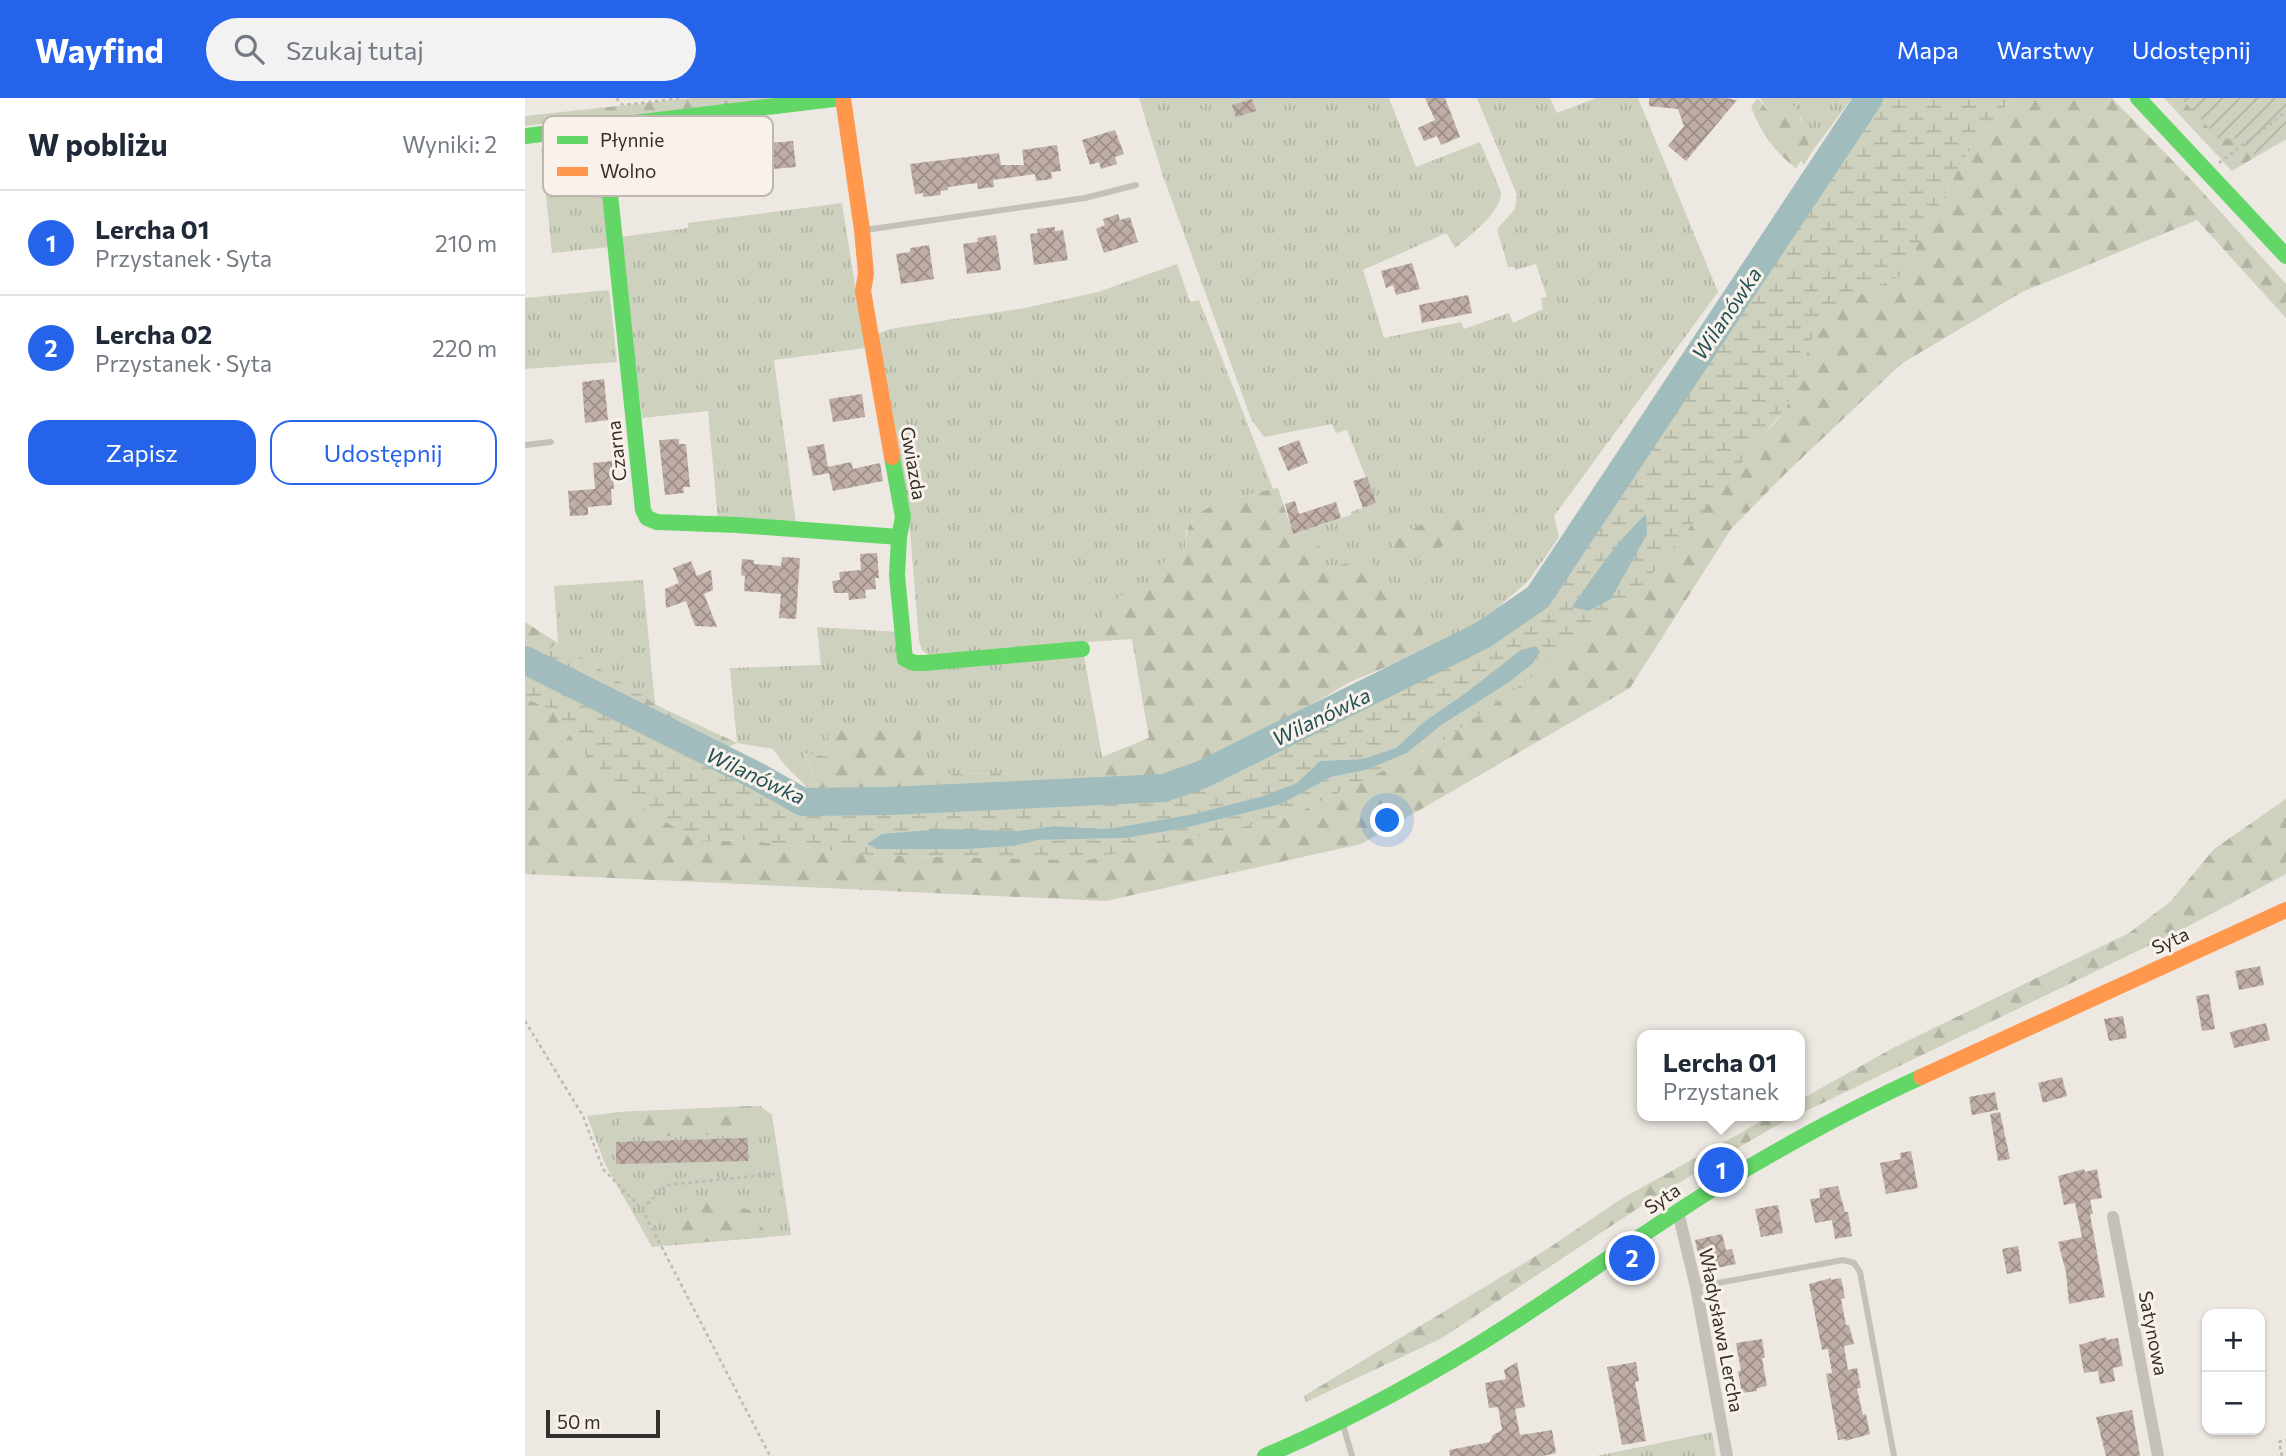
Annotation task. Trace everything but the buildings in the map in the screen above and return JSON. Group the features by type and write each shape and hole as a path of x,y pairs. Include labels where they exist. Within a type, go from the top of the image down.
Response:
{"street":[{"path":"694,116 842,98"},
{"name":"Gwiazda","path":"842,98 862,230 866,274 863,291 903,517 897,575 904,654 907,661 924,663 1082,649"},
{"path":"2138,98 2286,256"},
{"path":"525,136 543,134"},
{"name":"Czarna","path":"610,196 643,510 647,518 657,522 899,537"},
{"name":"Syta","path":"1265,1456 1296,1443 1433,1371 1510,1324 1742,1171 1899,1087 2286,910"},
{"name":"Władysława Lercha","path":"1678,1212 1696,1287 1727,1456"},
{"name":"Satynowa","path":"2113,1217 2158,1456"}],"lane":[{"path":"862,230 1085,198 1136,185"},
{"path":"525,445 551,442"},
{"path":"1696,1287 1843,1260 1854,1263 1860,1272 1894,1456"},
{"path":"1341,1419 1352,1456"}],"path":[{"path":"617,98 619,103 624,105 682,98"},
{"path":"2207,172 2286,112"},
{"path":"525,1021 583,1116 603,1169 642,1209 770,1456"},
{"path":"642,1209 667,1185 775,1174"},
{"path":"2282,1456 2279,1442 2286,1440"}],"green space":[{"path":"692,98 790,98 646,116 543,116 543,124 525,126 525,116"},
{"path":"1139,98 1389,98 1416,167 1480,142 1501,192 1491,215 1455,248 1447,234 1444,234 1363,270 1384,338 1461,322 1464,329 1509,313 1513,323 1543,309 1541,298 1547,297 1536,264 1515,270 1514,267 1508,267 1497,229 1515,209 1517,195 1477,98 1550,98 1557,113 1596,98 1638,98 1718,292 1554,516 1559,537 1529,580 1477,626 1426,650 1421,624 1328,568 1312,528 1376,503 1347,430 1336,433 1332,424 1264,437 1251,419 1162,173","holes":["1445,511 1471,538 1396,556 1391,541"]},
{"path":"1758,98 1771,115 1789,102 1797,109 1811,153 1804,165 1801,161 1796,168 1769,141 1751,106"},
{"path":"1760,98 1852,98 1811,153 1803,133 1801,118 1771,116"},
{"path":"1883,98 2012,98 1967,153 1901,276 1842,302 1818,324 1787,406 1628,604 1441,742 1289,817 1087,860 867,855 747,840 698,842 630,800 575,743 556,712 525,698 525,669 531,672 539,656 558,643 646,698 634,724 804,808 857,811 1168,798 1485,643 1526,613 1548,592","holes":["1532,664 1511,681 1440,726 1407,753 1366,770 1331,777 1281,804 1185,828 1126,838 1037,840 1014,846 968,849 877,849 1054,826 1108,829 1194,814 1263,796 1297,783 1320,761 1362,759 1396,748 1425,721 1467,692"]},
{"path":"2012,98 2112,98 2286,284 2286,318 2197,220 2022,292 1901,364 1786,473 1731,529 1630,688 1361,844 1106,901 525,874 525,698 556,712 575,743 698,842 747,840 867,855 1087,860 1289,817 1441,742 1528,680 1774,424 1787,406 1818,324 1842,302 1901,276 1967,153"},
{"path":"2164,98 2286,98 2286,139 2232,171"},
{"path":"2181,98 2286,98 2286,139 2256,156 2238,138 2219,139"},
{"path":"546,196 605,196 610,247 552,253"},
{"path":"842,203 865,348 774,360 796,524 718,520 708,411 642,418 620,237 688,228 688,223"},
{"path":"1177,264 1190,302 1199,300 1273,489 1238,497 1186,531 1185,550 1155,568 1154,581 1114,602 1089,642 932,658 922,650 919,640 910,530 875,335 890,329 1025,308 1098,292"},
{"path":"609,290 617,362 525,369 525,298"},
{"path":"1278,488 1293,534 1312,528 1328,568 1369,558 1421,624 1426,650 1350,682 1268,730 1166,778 1107,784 1102,757 1149,738 1132,639 1089,642 1108,609 1120,597 1154,581 1155,568 1185,550 1189,525 1198,514 1226,501"},
{"path":"1463,508 1471,522 1471,538 1415,558 1396,556 1391,541 1445,511"},
{"path":"643,580 655,705 558,643 554,586"},
{"path":"525,622 558,643 539,656 525,648"},
{"path":"817,627 898,632 900,666 1084,656 1107,784 1023,783 1024,773 940,774 924,764 828,726 829,757 804,754 817,786 815,795 773,749 737,743 730,668 821,665"},
{"path":"646,698 737,743 726,748 705,745 640,713"},
{"path":"827,726 920,729 924,764 940,774 1024,773 1023,783 920,793 848,791 815,795 817,786 804,753 829,757"},
{"path":"2286,799 2286,874 2183,929 1805,1112 1805,1097 1893,1048 2129,933 2170,902 2214,849"},
{"path":"751,1106 755,1117 754,1133 640,1137 621,1127 619,1112"},
{"path":"760,1106 772,1115 791,1235 652,1247 605,1164 587,1116 619,1112"},
{"path":"1762,1121 1786,1121 1658,1195 1442,1338 1306,1402 1304,1396 1546,1250 1621,1199"},
{"path":"703,1199 750,1210 769,1237 681,1244 671,1236 668,1221"},
{"path":"1712,1432 1716,1456 1597,1456"}],"water":[{"path":"1646,514 1647,534 1611,599 1588,611 1572,607 1616,547"},
{"path":"1536,646 1540,652 1532,664 1511,681 1440,726 1407,753 1366,770 1331,777 1281,804 1185,828 1126,838 1037,840 1014,846 968,849 877,849 867,844 882,834 943,829 1017,831 1054,826 1108,829 1194,814 1263,796 1297,783 1320,761 1362,759 1396,748 1425,721 1521,650"}],"waterway":[{"name":"Wilanówka","path":"525,660 751,773 803,802 889,801 1164,788 1201,775 1483,635 1538,597 1869,98"}],"traffic: fast":[{"path":"692,116 842,98"},
{"path":"2138,98 2286,256"},
{"path":"525,136 543,134"},
{"path":"610,196 643,510 647,518 657,522 899,537"},
{"path":"892,457 903,517 897,575 905,659 924,663 1082,649"},
{"path":"1265,1456 1360,1411 1453,1360 1729,1179 1823,1125 1921,1077"}],"traffic: slow":[{"path":"843,98 862,230 866,274 863,291 892,457"},
{"path":"1921,1077 2286,910"}],"place":[{"name":"Lercha 01","path":"1721,1170"},
{"name":"Lercha 02","path":"1632,1258"}]}
